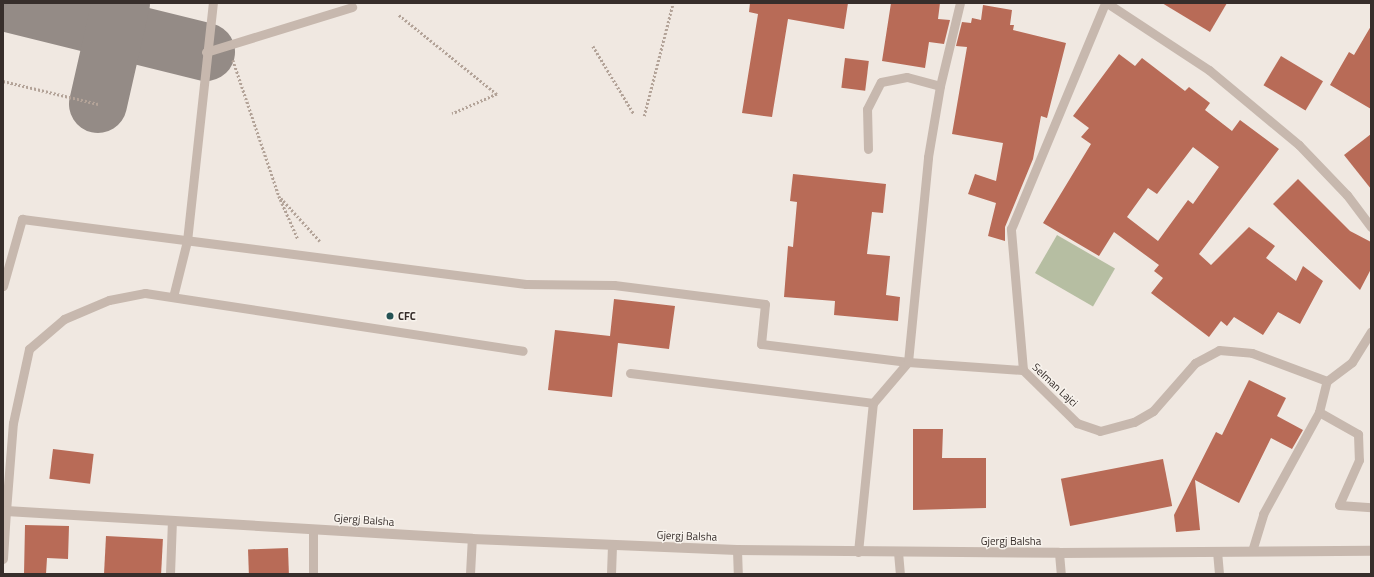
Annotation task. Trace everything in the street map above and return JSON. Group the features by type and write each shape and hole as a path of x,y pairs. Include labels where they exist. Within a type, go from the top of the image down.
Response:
{"street":[{"name":"Gjergj Balsha","path":"5,510 472,539 737,550 1059,553 1371,551"},
{"path":"3,559 5,510"}],"lane":[{"path":"173,297 188,241 206,52 213,3"},
{"path":"858,552 873,403 908,362 928,157 940,86 960,3"},
{"path":"1023,370 1011,229 1106,3 1209,70 1299,145 1347,195 1371,227"},
{"path":"206,52 352,7"},
{"path":"868,149 867,109 881,82 907,77 940,86"},
{"path":"3,286 22,219 337,259"},
{"name":"Selman Lajci","path":"337,259 526,284 614,285 765,304 761,344 908,362 1023,370 1077,423 1100,431 1134,422 1153,411 1196,363 1219,350 1252,353 1327,380"},
{"path":"5,510 13,423 29,349 64,319 109,300 145,293 523,352"},
{"path":"1252,551 1263,514 1319,412 1327,380 1352,362 1371,331"},
{"path":"630,374 873,403"},
{"path":"1319,412 1358,434 1359,460 1339,506 1371,507"},
{"path":"170,574 172,520"},
{"path":"313,529 313,574"},
{"path":"470,574 472,539"},
{"path":"611,574 612,546"},
{"path":"737,550 738,574"},
{"path":"1217,551 1219,574"},
{"path":"898,552 900,574"},
{"path":"1059,553 1061,574"}],"path":[{"path":"644,116 673,3"},
{"path":"399,15 496,94 452,114"},
{"path":"593,46 634,114"},
{"path":"232,55 279,196 306,255"},
{"path":"3,81 98,104"},
{"path":"279,196 337,259"}],"green space":[{"path":"1057,235 1115,268 1093,307 1035,273"}],"building":[{"path":"750,3 848,3 844,29 788,19 772,117 742,113 758,14 749,12"},
{"path":"891,3 940,3 938,19 950,20 944,44 929,42 925,68 882,61"},
{"path":"1162,3 1227,3 1210,32"},
{"path":"983,5 1012,10 1010,25 1014,25 1013,30 1066,43 1047,118 1041,116 1033,159 1005,227 1005,241 988,236 996,203 968,194 975,174 996,181 1003,143 952,134 967,47 956,46 962,22 971,23 972,18 981,20"},
{"path":"1371,26 1371,109 1330,85 1349,52 1354,55"},
{"path":"1119,54 1135,66 1142,58 1185,91 1189,87 1210,103 1205,110 1232,131 1240,120 1279,149 1199,254 1211,265 1249,227 1275,246 1266,258 1296,281 1303,266 1323,281 1300,324 1278,312 1263,335 1234,317 1227,326 1221,321 1209,337 1151,293 1163,278 1154,271 1159,265 1114,232 1099,256 1043,223 1091,144 1081,137 1089,128 1073,116","holes":["1193,147 1219,167 1193,204 1188,200 1158,241 1127,217 1148,188 1157,194"]},
{"path":"1281,56 1323,81 1305,110 1263,85"},
{"path":"845,58 869,61 865,91 841,88"},
{"path":"1371,134 1371,189 1344,155"},
{"path":"793,174 886,184 883,213 872,212 867,254 890,256 886,295 900,297 898,321 834,315 835,301 784,297 788,246 793,247 797,202 790,201"},
{"path":"1298,179 1350,231 1371,242 1371,269 1360,290 1273,204"},
{"path":"614,299 675,306 669,349 618,343 612,397 548,390 555,330 610,336"},
{"path":"1249,380 1286,398 1277,416 1303,430 1292,449 1271,438 1239,503 1195,480 1200,530 1176,532 1174,515 1216,432 1222,435"},
{"path":"913,429 943,429 942,458 986,458 986,508 913,510"},
{"path":"53,449 94,454 90,484 49,479"},
{"path":"1163,459 1172,506 1070,526 1061,479"},
{"path":"25,525 69,526 68,559 47,558 46,574 24,574"},
{"path":"106,536 163,539 161,574 104,574"},
{"path":"288,548 289,574 249,574 248,549"}],"taxiway":[{"path":"8,3 206,52"},
{"path":"98,104 121,3"}],"place":[{"name":"CFC","path":"390,316"}]}
